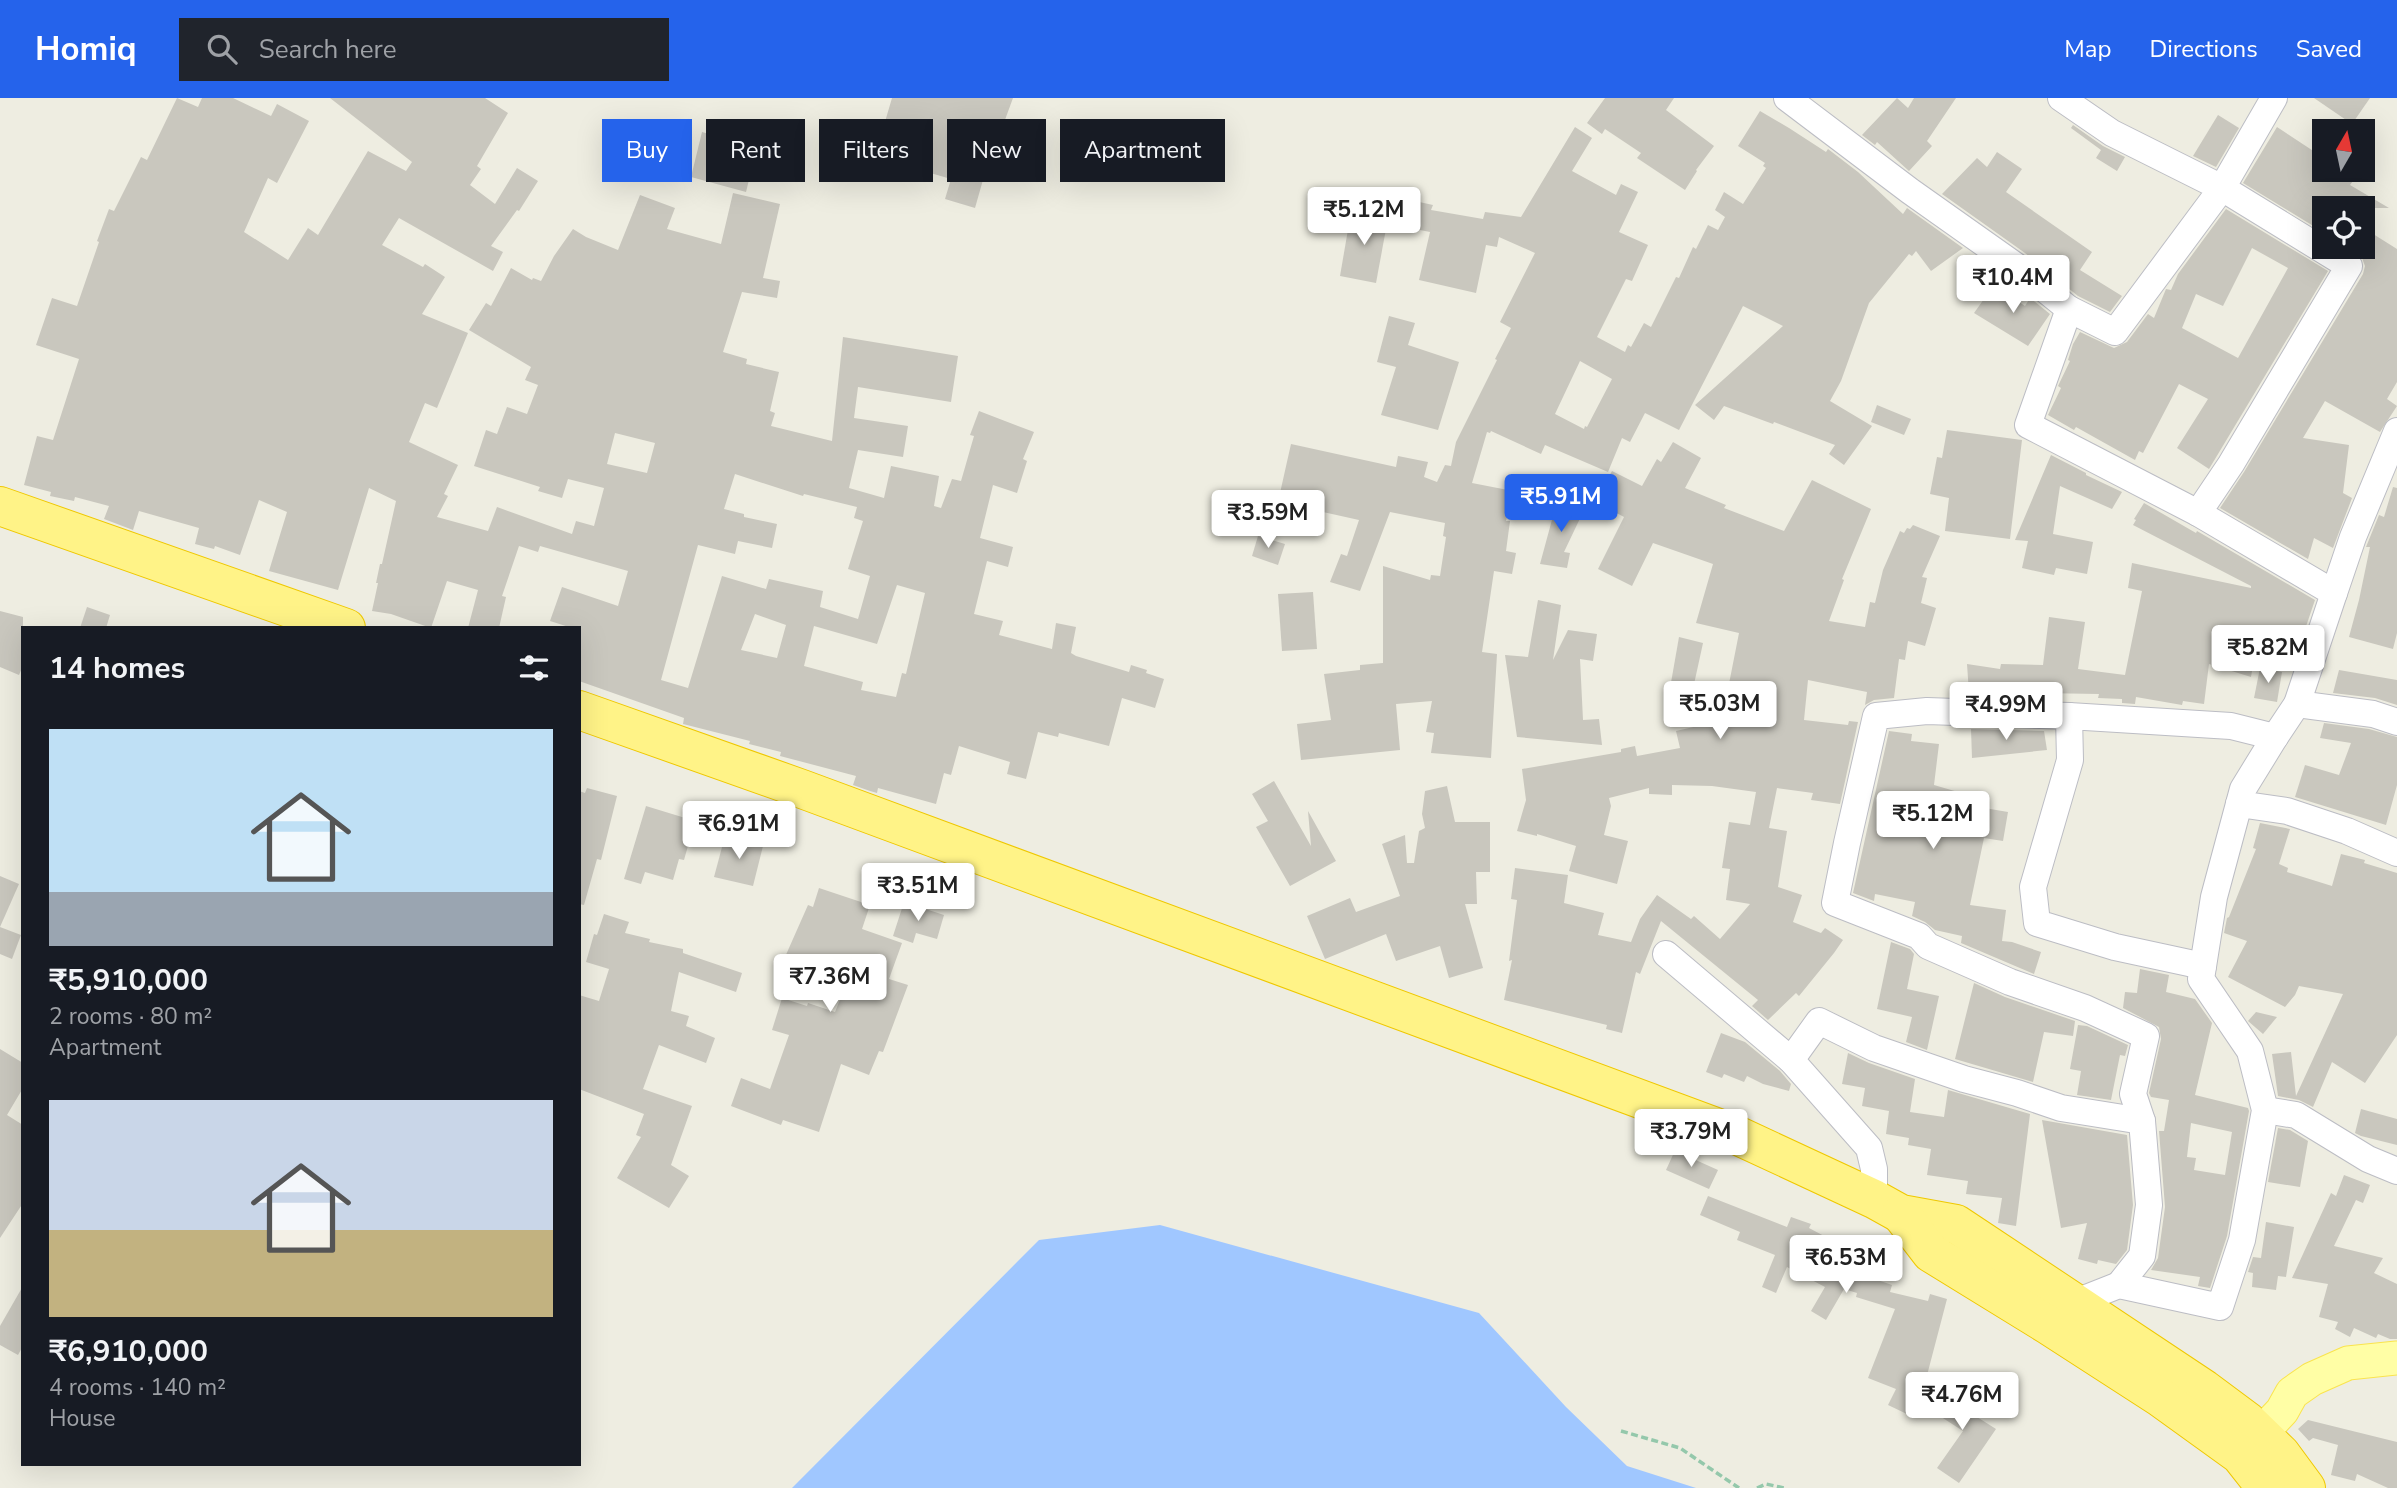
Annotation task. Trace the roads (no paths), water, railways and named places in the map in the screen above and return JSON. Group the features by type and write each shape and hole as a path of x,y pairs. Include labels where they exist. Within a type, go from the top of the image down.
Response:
{"highway":[{"path":"0,506 340,626"},
{"path":"581,711 802,789 1732,1132 1887,1207 1956,1224 2076,1302 2247,1421 2281,1454 2306,1488"},
{"path":"1887,1207 1931,1253 2161,1398 2261,1434"},
{"path":"2261,1434 2266,1488"}],"main road":[{"path":"2261,1434 2292,1393 2312,1379 2348,1363 2397,1358"},
{"path":"2261,1434 2301,1410 2321,1394 2358,1378 2397,1374"}],"street":[{"path":"1787,98 1910,191 2016,266 2069,309 2115,332 2222,188 2274,98"},
{"path":"2061,98 2112,133 2222,188 2349,266 2231,464 2198,513"},
{"path":"2069,309 2028,425 2198,513 2334,593"},
{"path":"2119,1285 2220,1307 2242,1240 2265,1110 2250,1051 2202,979 2214,897 2243,789 2297,704 2353,537 2397,431"},
{"path":"2297,704 2373,714 2397,722"},
{"path":"2076,1302 2119,1285 2142,1256 2149,1205 2142,1121 2133,1094 2146,1035 2085,1008 2010,982 1928,946 1919,936 1835,904 1876,716 1927,711 2069,716 2231,726 2274,737"},
{"path":"2069,716 2070,760 2033,887 2036,923 2115,947 2203,966"},
{"path":"2239,804 2287,811 2347,831 2397,853"},
{"path":"1666,954 1791,1060 1869,1148 1887,1207"},
{"path":"1791,1060 1819,1021 1874,1048 1964,1079 2061,1108 2142,1121"},
{"path":"2265,1110 2296,1115 2368,1159 2397,1171"}],"water":[{"path":"1160,1225 1479,1313 1566,1407 1627,1466 1696,1488 792,1488 1039,1240"}]}
